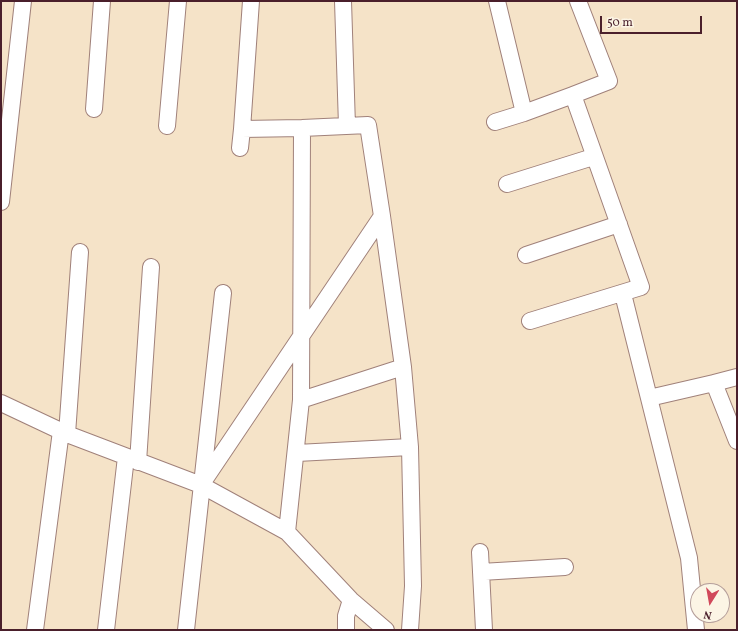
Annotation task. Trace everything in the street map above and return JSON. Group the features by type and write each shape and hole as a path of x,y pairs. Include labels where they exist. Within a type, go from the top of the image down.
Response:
{"street":[{"path":"1,202 23,1"},
{"path":"22,19 36,1"},
{"path":"94,109 102,1"},
{"path":"167,126 178,1"},
{"path":"240,148 251,1"},
{"path":"342,1 347,126"},
{"path":"496,1 524,113"},
{"path":"495,122 573,96 609,81 578,1"},
{"path":"530,321 623,294 641,287 593,157 573,96"},
{"path":"242,129 368,125 382,216 402,367 410,447 414,586 410,630"},
{"path":"287,532 297,454 301,400 302,128"},
{"path":"507,184 593,157"},
{"path":"201,485 382,216"},
{"path":"526,255 619,224"},
{"path":"35,630 64,432 80,252"},
{"path":"106,630 132,459 151,267"},
{"path":"186,630 223,293"},
{"path":"623,294 689,558 696,630"},
{"path":"301,400 402,367"},
{"path":"649,398 737,377"},
{"path":"714,383 737,441"},
{"path":"1,403 64,432 201,485 287,532 351,600 386,630"},
{"path":"297,454 410,447"},
{"path":"480,552 484,630"},
{"path":"481,572 565,568"},
{"path":"346,630 346,616 351,600"}]}
